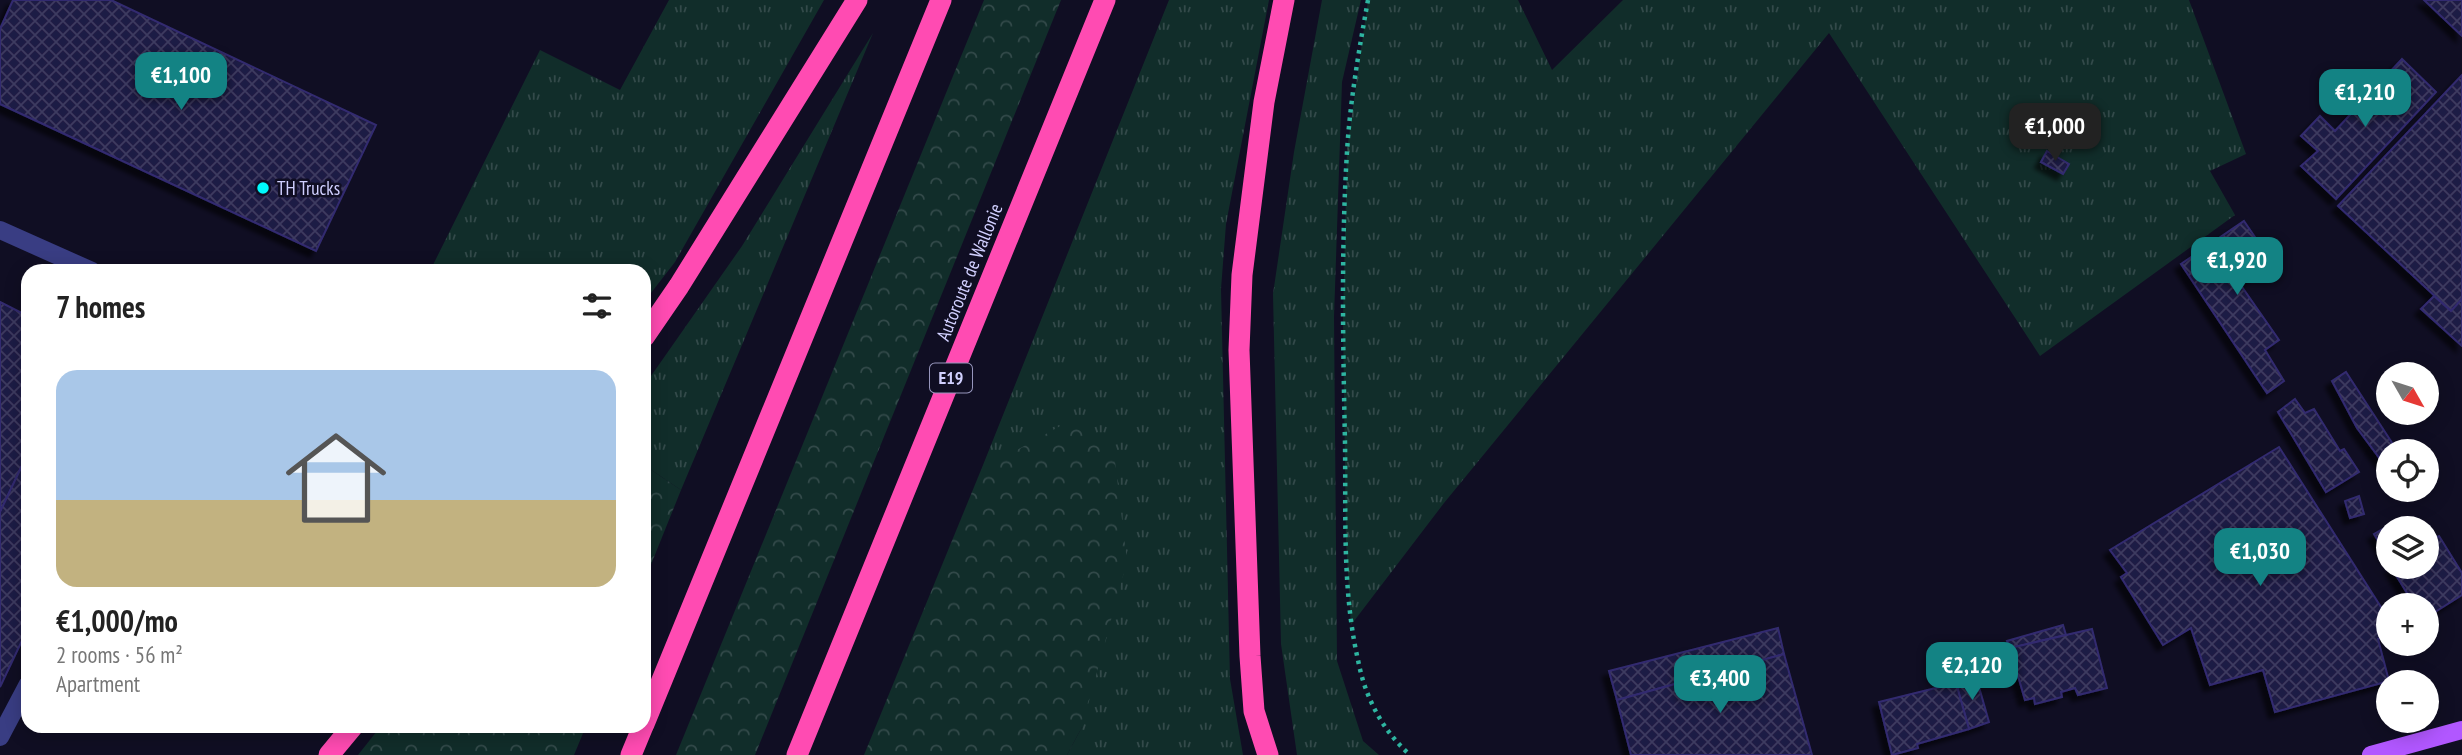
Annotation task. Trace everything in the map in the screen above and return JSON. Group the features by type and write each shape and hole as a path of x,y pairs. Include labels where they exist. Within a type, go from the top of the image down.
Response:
{"highway":[{"path":"651,326 857,0"},
{"path":"651,706 941,0"},
{"name":"Autoroute de Wallonie","path":"797,755 1105,0"},
{"path":"1268,755 1254,711 1250,656 1240,350 1242,275 1262,116 1284,0"},
{"path":"329,755 347,733"},
{"path":"631,755 640,733"}],"main road":[{"path":"2371,755 2462,730"}],"lane":[{"path":"0,230 76,264"},
{"path":"0,737 21,697"}],"path":[{"path":"1368,0 1347,150 1343,319 1346,541 1352,625 1358,662 1373,709 1394,741 1410,755"}],"green space":[{"path":"669,0 824,0 675,262 651,293 651,264 433,264 540,50 620,90"},
{"path":"984,0 1061,0 755,755 676,755"},
{"path":"1169,0 1269,0 1226,224 1221,289 1230,679 1243,755 1067,755 1082,727 981,470"},
{"path":"1322,0 1361,0 1342,82 1334,317 1337,661 1363,741 1379,755 1297,755 1281,644 1273,294 1294,152"},
{"path":"1368,0 1518,0 1552,70 1623,0 2189,0 2246,154 2210,171 2235,215 2040,356 1829,33 1444,503 1351,625 1346,541 1343,319 1347,150"},
{"path":"873,33 681,490 651,470 651,376 742,246"},
{"path":"1073,419 1114,453 1127,561 1082,727 1067,755 864,755 981,470"},
{"path":"651,470 681,490 651,565"},
{"path":"375,733 583,733 574,755 358,755"}],"building":[{"name":"TH Trucks","path":"13,0 111,0 376,125 316,251 0,104 0,29"},
{"path":"2424,0 2462,0 2462,36"},
{"path":"2402,59 2436,92 2336,199 2301,166 2318,151 2301,136 2320,116 2335,131"},
{"path":"2462,75 2462,299 2451,311 2338,206"},
{"path":"2047,151 2069,164 2063,174 2041,162"},
{"path":"2244,221 2272,262 2240,284 2279,340 2265,350 2284,381 2267,393 2181,264"},
{"path":"2434,296 2451,311 2462,299 2462,346 2421,309"},
{"path":"0,302 21,312 21,468 0,512"},
{"path":"2346,372 2376,418 2376,425 2380,425 2390,439 2376,439 2376,454 2357,428 2332,381"},
{"path":"2295,399 2305,413 2314,409 2340,451 2344,449 2359,472 2326,492 2278,412"},
{"path":"2279,447 2376,599 2376,656 2382,656 2386,670 2376,670 2376,685 2275,712 2263,670 2210,685 2191,628 2163,645 2121,577 2127,573 2110,550"},
{"path":"21,468 21,643 0,687 0,512"},
{"path":"2359,496 2364,514 2350,518 2345,501"},
{"path":"2439,536 2462,573 2462,595 2439,609 2439,593 2407,593 2398,579 2439,579"},
{"path":"2063,625 2066,635 2010,648 2007,641"},
{"path":"1778,628 1784,654 1617,700 1609,671"},
{"path":"2092,629 2107,688 2078,695 2075,688 2061,692 2062,697 2035,704 2034,698 2025,700 2010,648"},
{"path":"1784,654 1812,755 1631,755 1617,700"},
{"path":"1975,673 1989,722 1969,729 1956,683"},
{"path":"1956,683 1969,729 1917,744 1918,748 1892,755 1879,702"}],"place":[{"name":"TH Trucks","path":"263,188"}]}
